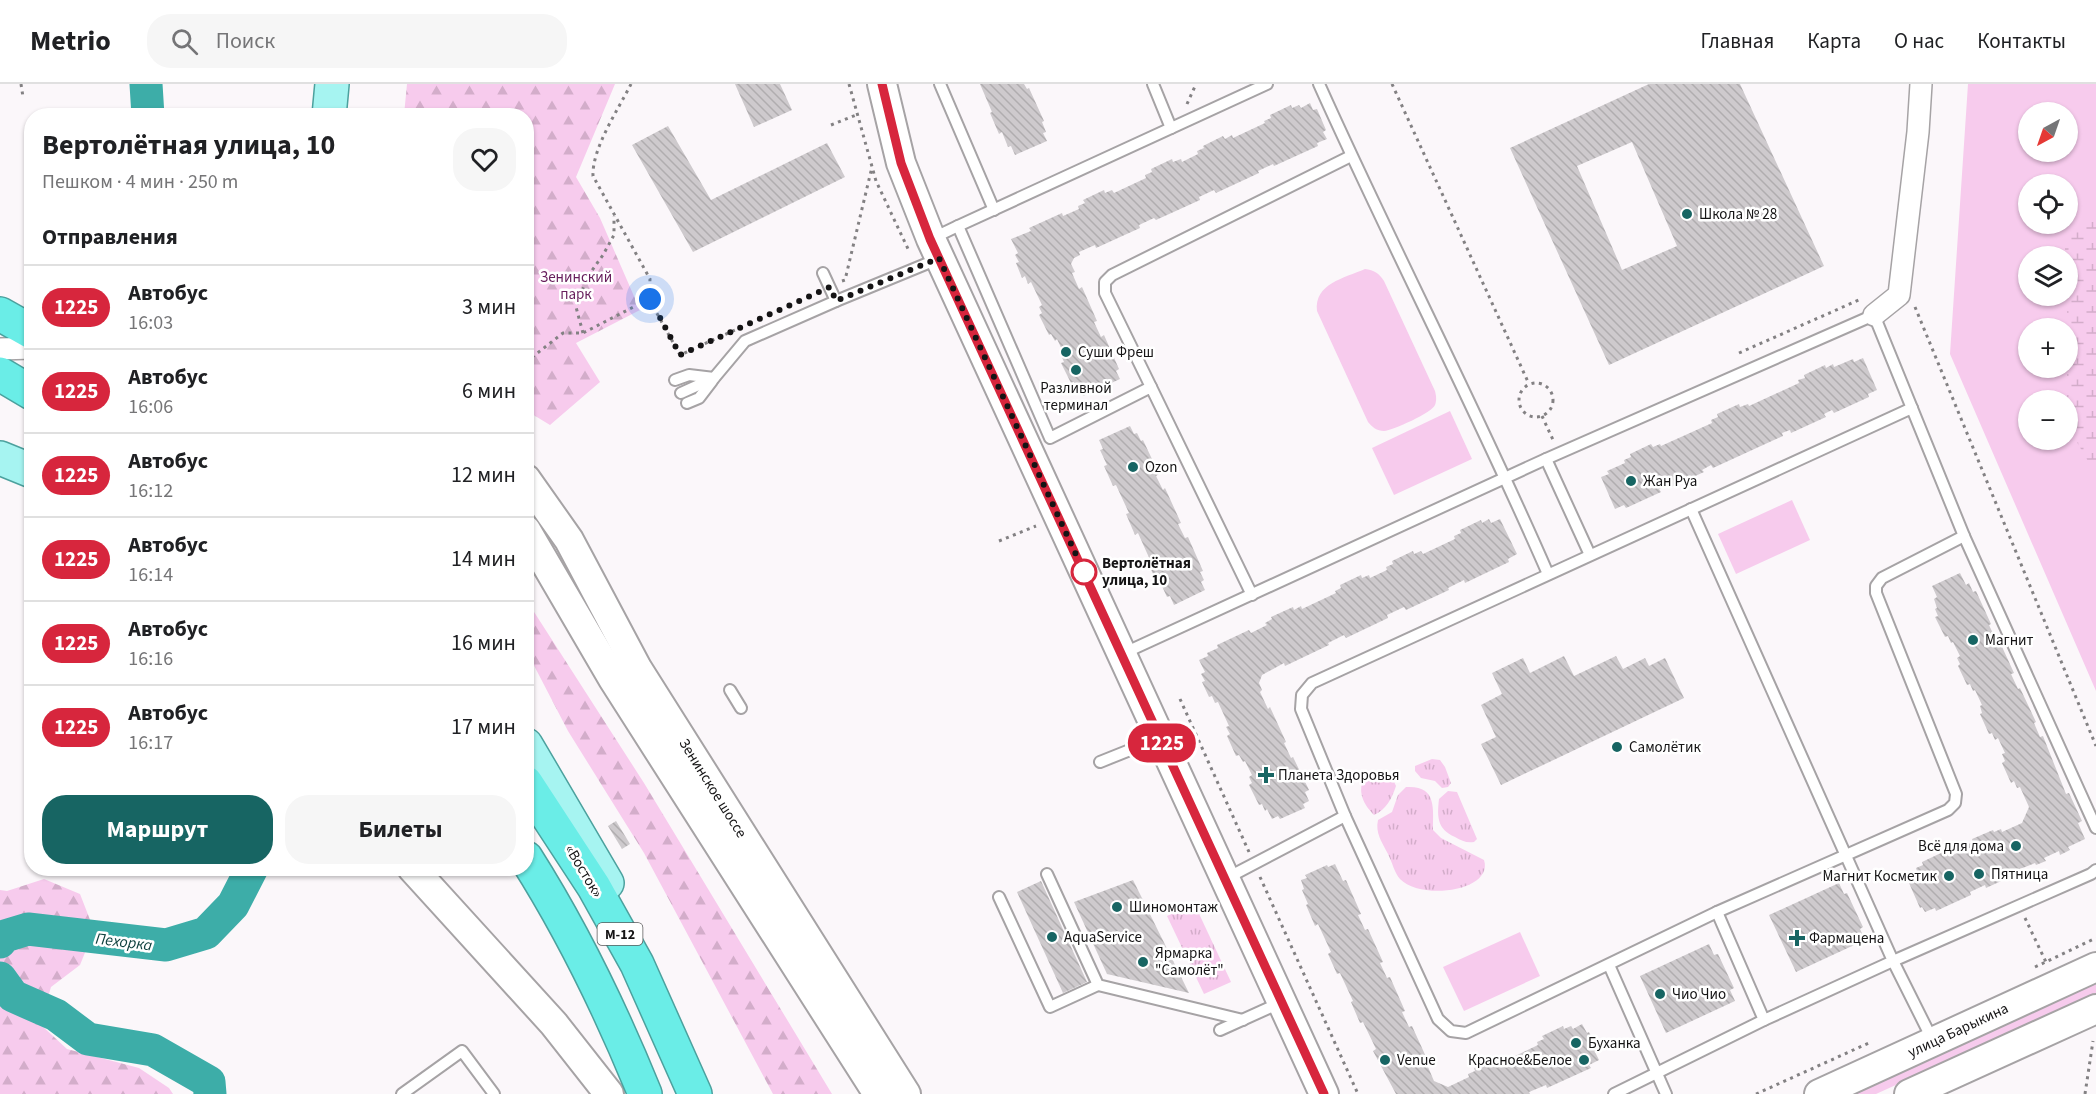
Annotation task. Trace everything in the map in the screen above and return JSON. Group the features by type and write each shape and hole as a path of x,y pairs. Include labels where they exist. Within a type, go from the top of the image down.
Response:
{"highway":[{"path":"0,314 24,328"},
{"path":"0,374 24,388"},
{"name":"«Восток»","path":"534,795 594,888 637,964 696,1094"},
{"name":"М-12","path":"534,870 551,897 589,972 645,1094"}],"main road":[{"path":"330,108 332,84"},
{"path":"882,84 901,163 935,248 1039,443 1121,654 1324,1094"},
{"path":"0,458 24,468"},
{"name":"Зенинское шоссе","path":"534,490 569,540 637,668 906,1094"},
{"path":"534,544 613,679 878,1094"},
{"path":"534,758 597,863 641,950 696,1094"},
{"path":"419,876 554,1024 609,1094"},
{"path":"525,876 589,972"},
{"name":"улица Барыкина","path":"1819,1094 2096,967"},
{"path":"1910,1094 2096,1009"}],"street":[{"path":"1870,306 1899,295 1916,154 1921,84"},
{"path":"0,349 24,348"}],"lane":[{"path":"940,84 994,210"},
{"path":"1153,84 1171,128"},
{"path":"687,403 699,398 745,341 836,301 935,248 958,226 1267,84"},
{"path":"1319,84 1351,156 1506,477 1548,574"},
{"path":"1252,595 1105,292 1105,282 1112,275 1351,156"},
{"path":"958,226 1039,443 1151,387"},
{"path":"824,273 836,301"},
{"path":"1121,654 1559,453 1870,306 1964,536 2096,828"},
{"path":"675,380 689,375 714,378"},
{"path":"681,393 714,378"},
{"path":"1912,408 1312,683 1302,695 1301,709 1345,816 1438,1019 1451,1031 1466,1033 1718,912 1948,810 1955,803 1956,794 1876,593 1876,586 1882,578 1964,536"},
{"path":"1546,459 1590,555"},
{"path":"1691,509 1893,961 1933,1042"},
{"path":"730,690 741,708"},
{"path":"1100,762 1160,738"},
{"path":"1225,879 1345,816"},
{"path":"1614,1094 1764,1020 2096,870"},
{"path":"1047,874 1098,986"},
{"path":"999,897 1050,1007 1098,986 1243,1020"},
{"path":"1718,912 1764,1020"},
{"path":"1609,965 1666,1094"},
{"path":"1221,1030 1282,1002"},
{"path":"402,1094 462,1051 494,1094"}],"path":[{"path":"21,84 23,97"},
{"path":"631,84 592,164 593,176 650,279 650,299 680,355 744,326"},
{"path":"1165,113 1188,103 1196,84"},
{"path":"1392,84 1529,384"},
{"path":"831,125 856,115"},
{"path":"845,280 872,166"},
{"path":"583,333 576,307 588,276 614,236 614,214"},
{"path":"838,275 845,280"},
{"path":"830,287 851,279"},
{"path":"534,356 563,333 583,333 650,299"},
{"path":"1739,353 1870,306"},
{"path":"1915,309 2096,746"},
{"path":"1535,382 1546,386 1553,394 1553,406 1542,416 1530,416 1521,408 1519,397 1521,391 1529,384 1535,382"},
{"path":"1542,416 1559,453"},
{"path":"999,541 1036,526"},
{"path":"1180,699 1358,1094"},
{"path":"2019,906 2046,962"},
{"path":"2085,1094 2093,1041"}],"green space":[{"name":"Зенинский парк","path":"407,84 615,84 576,177 600,218 640,310 576,343 600,382 550,425 534,415 534,108 405,108"},
{"path":"1968,84 2096,84 2096,691 1950,354"},
{"path":"2096,209 2096,475 2078,444 2078,390 2067,390 2067,378 2078,378 2078,318 2067,318 2067,306 2078,306 2078,246 2065,246 2065,240 2071,234 2078,234 2078,227"},
{"path":"1365,269 1376,272 1384,281 1436,396 1435,405 1427,412 1384,431 1368,422 1317,311 1317,302 1325,288"},
{"path":"1450,411 1472,459 1394,495 1372,448"},
{"path":"1792,500 1810,540 1736,574 1718,534"},
{"path":"534,612 644,783 832,1094 773,1094 644,853 568,731 534,665"},
{"path":"1432,759 1440,760 1445,767 1451,783 1448,787 1442,788 1435,781 1421,778 1415,771 1415,766"},
{"path":"1373,771 1387,775 1396,786 1388,803 1374,815 1363,800 1361,790 1366,773"},
{"path":"1406,787 1416,787 1428,794 1433,806 1433,830 1441,838 1484,860 1484,871 1478,879 1454,889 1438,891 1410,886 1398,877 1377,825 1378,820 1392,812 1398,795"},
{"path":"1448,791 1457,792 1477,839 1474,842 1460,840 1449,834 1442,826 1438,817 1439,799"},
{"path":"44,879 80,894 94,930 80,965 51,987 40,1024 67,1049 139,1068 169,1088 173,1094 0,1094 0,890 7,891"},
{"path":"1194,903 1231,982 1204,994 1167,916"},
{"path":"1520,932 1540,976 1464,1011 1443,967"},
{"path":"2096,981 2096,994 1876,1094 1850,1094"}],"building":[{"path":"735,84 780,84 792,110 754,127"},
{"path":"980,84 1024,84 1027,89 1029,88 1044,121 1042,122 1046,132 1043,133 1047,141 1015,155 1011,146 1008,147 1002,132 999,134"},
{"path":"1649,84 1740,84 1824,266 1609,365 1510,148","holes":["1632,142 1677,246 1622,270 1577,166"]},
{"path":"1310,103 1313,110 1317,109 1326,130 1323,132 1327,139 1317,143 1318,146 1274,166 1273,164 1216,193 1214,190 1199,197 1200,200 1156,220 1154,218 1139,225 1140,228 1096,248 1095,245 1079,252 1080,255 1074,258 1071,264 1075,272 1072,273 1079,289 1082,287 1097,321 1094,322 1101,337 1104,335 1119,369 1116,371 1120,379 1083,396 1079,387 1077,389 1074,382 1071,383 1061,363 1064,362 1061,355 1064,354 1057,339 1055,341 1051,334 1049,335 1039,315 1042,313 1039,307 1042,305 1031,282 1028,284 1025,276 1022,278 1016,263 1019,262 1015,255 1018,253 1011,239 1031,231 1029,228 1062,213 1063,216 1079,209 1078,206 1085,203 1083,200 1104,190 1105,193 1112,190 1114,193 1146,178 1145,175 1152,172 1151,169 1172,159 1173,162 1181,159 1182,162 1198,154 1197,151 1204,148 1203,146 1223,136 1225,139 1232,135 1233,138 1265,123 1264,121 1271,118 1270,115 1291,105 1292,108 1299,105 1301,108"},
{"path":"668,126 711,200 827,143 845,177 693,252 632,145"},
{"path":"1863,358 1877,390 1868,394 1869,397 1834,413 1832,410 1824,414 1826,417 1791,433 1790,430 1782,433 1783,436 1713,468 1711,465 1702,470 1704,472 1669,488 1668,485 1659,489 1661,492 1626,508 1624,505 1615,509 1601,477 1609,474 1607,471 1625,463 1624,460 1631,457 1630,454 1651,444 1653,447 1660,444 1661,446 1712,423 1711,420 1718,417 1717,414 1739,404 1740,407 1748,404 1749,406 1799,383 1798,380 1805,378 1804,375 1825,365 1826,368 1833,364 1834,367 1853,359 1854,362"},
{"path":"1130,426 1134,434 1137,433 1141,441 1143,440 1159,474 1156,476 1163,490 1165,488 1181,523 1178,524 1185,538 1188,537 1203,571 1200,572 1204,580 1201,582 1205,590 1174,605 1170,596 1167,597 1160,582 1157,583 1148,563 1151,562 1138,533 1135,535 1126,514 1129,513 1116,485 1113,486 1100,450 1103,449 1099,440"},
{"path":"1489,519 1491,523 1500,519 1517,554 1508,559 1509,562 1465,583 1464,580 1448,588 1449,590 1406,610 1404,607 1387,615 1388,618 1346,638 1344,635 1328,643 1329,645 1285,666 1284,663 1262,675 1259,683 1262,690 1260,692 1268,709 1270,707 1291,758 1293,757 1309,790 1305,792 1309,801 1303,804 1305,808 1280,819 1278,816 1272,819 1267,809 1265,811 1262,804 1259,805 1249,785 1252,783 1249,777 1252,775 1245,761 1243,762 1239,755 1236,756 1227,736 1230,734 1226,727 1229,726 1218,702 1215,703 1212,696 1209,697 1202,682 1205,681 1201,674 1205,672 1199,660 1218,648 1217,645 1249,630 1251,633 1267,625 1265,623 1272,619 1271,617 1293,607 1294,610 1301,606 1302,609 1336,593 1335,591 1341,588 1340,585 1361,575 1362,578 1369,575 1370,578 1387,570 1386,567 1393,564 1392,561 1413,551 1414,554 1421,551 1423,554 1455,539 1454,536 1461,533 1460,530 1481,520 1482,523"},
{"path":"1960,573 1966,585 1969,583 1973,592 1976,591 1991,624 1989,625 1996,640 1998,638 2014,673 2011,674 2036,722 2034,723 2040,737 2043,736 2066,794 2069,793 2082,821 2078,823 2085,839 2068,847 2070,850 2060,855 2059,851 2044,858 2046,861 2020,869 2021,872 1986,888 1985,885 1970,892 1971,895 1936,911 1935,908 1925,912 1922,907 1920,908 1908,875 1917,871 1916,868 1923,865 1922,862 1943,852 1944,855 1952,852 1953,855 1967,848 1966,845 1973,842 1972,839 1993,830 1994,832 2001,829 2002,832 2022,823 2029,807 2020,787 2017,788 2014,781 2011,783 2002,763 2005,761 2002,754 2005,753 1998,738 1995,740 1992,733 1989,734 1980,714 1982,705 1975,690 1973,691 1970,684 1967,685 1958,666 1960,664 1957,658 1960,656 1953,642 1951,643 1948,636 1945,637 1935,617 1938,616 1934,599 1937,597 1932,586"},
{"path":"1564,656 1574,676 1616,656 1623,669 1645,658 1649,666 1665,658 1684,698 1501,785 1481,744 1496,737 1481,705 1502,694 1492,673 1523,658 1530,673"},
{"path":"616,821 630,844 622,849 608,826"},
{"path":"1335,864 1343,881 1346,880 1361,914 1358,915 1365,930 1368,929 1383,962 1380,963 1387,978 1390,977 1405,1011 1402,1012 1409,1027 1412,1026 1434,1081 1448,1087 1469,1077 1468,1074 1475,1071 1474,1068 1495,1058 1496,1061 1503,1058 1505,1061 1538,1045 1537,1042 1544,1039 1542,1036 1563,1026 1564,1029 1571,1026 1573,1029 1582,1024 1587,1033 1589,1032 1598,1051 1595,1052 1599,1060 1589,1065 1591,1068 1547,1088 1546,1085 1529,1092 1530,1094 1396,1094 1373,1051 1376,1049 1363,1022 1360,1023 1340,973 1337,974 1328,954 1331,952 1318,924 1315,926 1302,890 1304,889 1301,880 1307,878 1305,875 1327,865 1328,867"},
{"path":"1133,880 1189,993 1107,974 1074,902"},
{"name":"AquaService","path":"1041,881 1087,982 1063,993 1017,892"},
{"path":"1839,883 1844,894 1847,893 1863,927 1860,929 1865,940 1796,972 1769,915"},
{"path":"1709,944 1714,955 1718,954 1734,988 1730,990 1735,1001 1666,1033 1640,976"}],"waterway":[{"name":"Пехорка","path":"146,84 148,108"},
{"name":"Пехорка","path":"0,942 2,937 28,929 166,945 206,933 233,905 248,876"},
{"name":"Пехорка","path":"0,978 13,996 56,1015 88,1039 153,1050 209,1082 210,1094"}],"bus line":[{"name":"1225","path":"882,84 901,163 930,239 1324,1094"}],"place":[{"name":"Школа № 28","path":"1687,214"},
{"name":"Суши Фреш","path":"1066,352"},
{"name":"Разливной терминал","path":"1076,370"},
{"name":"Ozon","path":"1133,467"},
{"name":"Жан Руа","path":"1631,481"},
{"name":"Вертолётная улица, 10","path":"1084,572"},
{"name":"Магнит","path":"1973,640"},
{"name":"Самолётик","path":"1617,747"},
{"name":"Планета Здоровья","path":"1266,775"},
{"name":"Всё для дома","path":"2016,846"},
{"name":"Пятница","path":"1979,874"},
{"name":"Магнит Косметик","path":"1949,876"},
{"name":"Шиномонтаж","path":"1117,907"},
{"name":"AquaService","path":"1052,937"},
{"name":"Фармацена","path":"1797,938"},
{"name":"Ярмарка \"Самолёт\"","path":"1143,962"},
{"name":"Чио Чио","path":"1660,994"},
{"name":"Буханка","path":"1576,1043"},
{"name":"Venue","path":"1385,1060"},
{"name":"Красное&Белое","path":"1584,1060"}],"route":[{"path":"650,299 680,355 830,287 836,301 939,258 1084,572"}]}
